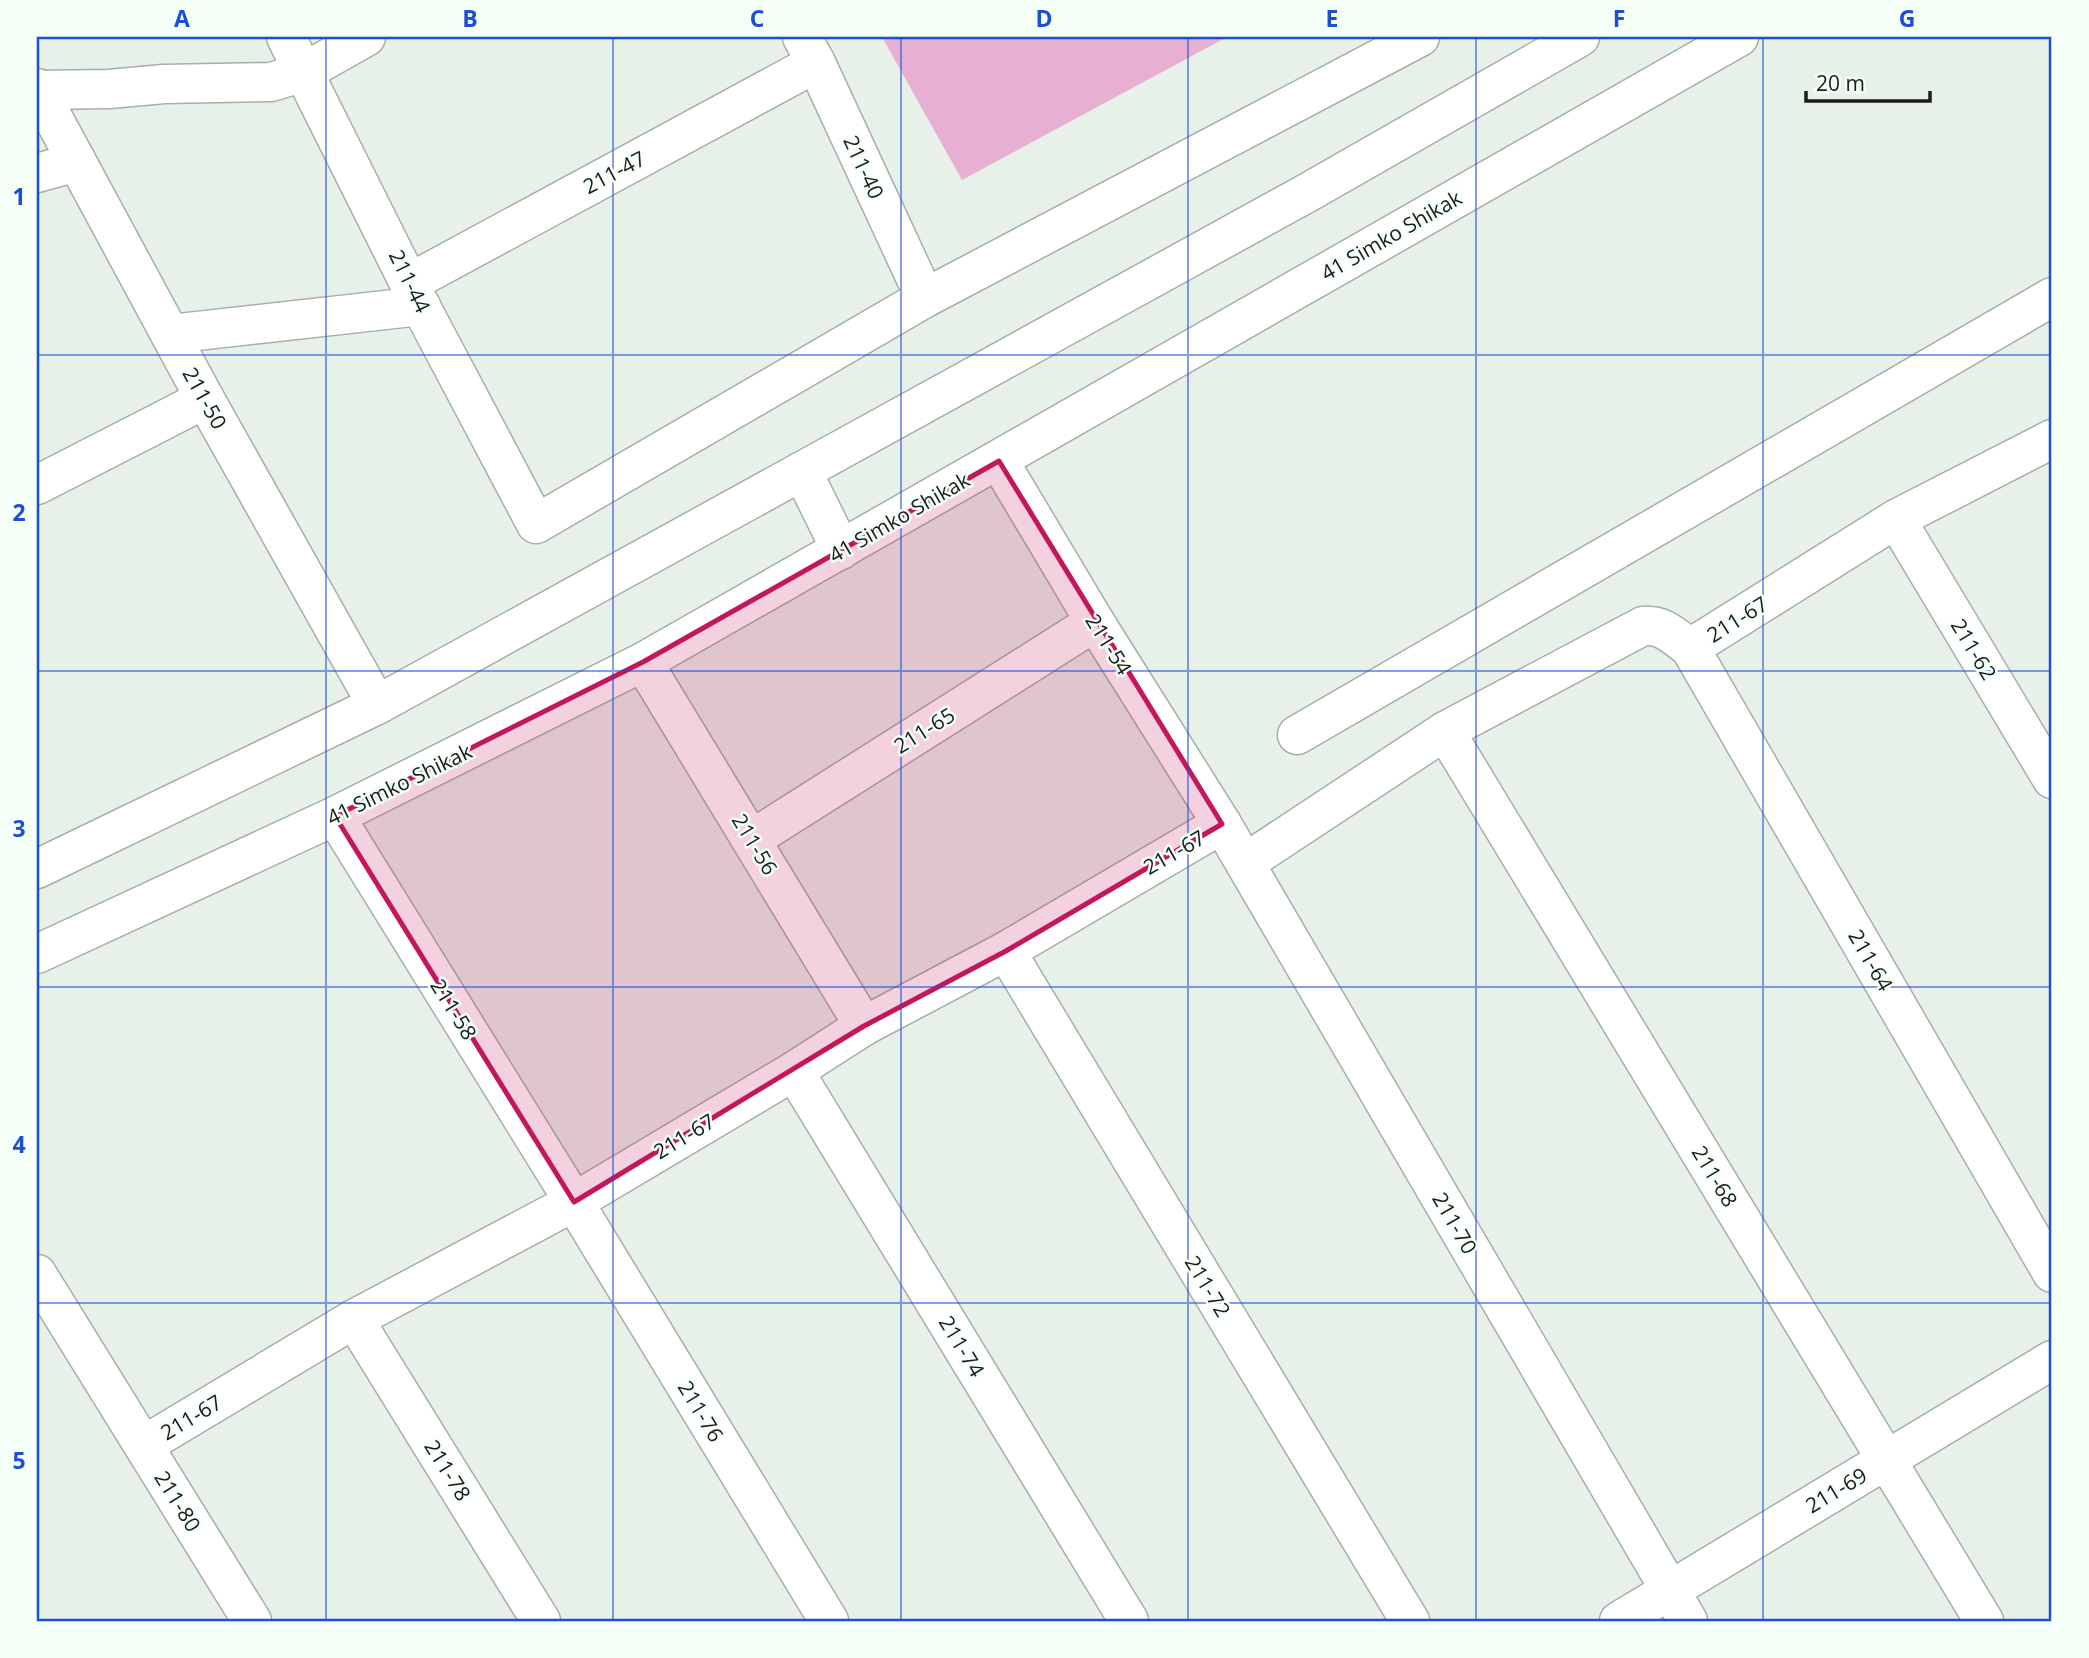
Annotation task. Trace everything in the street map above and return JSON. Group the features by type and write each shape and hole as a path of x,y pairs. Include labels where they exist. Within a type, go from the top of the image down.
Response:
{"street":[{"name":"211-44","path":"286,37 536,524 925,298"},
{"path":"37,89 108,89 164,84 271,82 304,72 366,37"},
{"path":"925,298 1420,37"},
{"path":"37,869 377,705 1295,200 1580,37"},
{"name":"41 Simko Shikak","path":"37,954 335,816 643,662 1739,37"},
{"name":"211-40","path":"809,50 925,298"},
{"name":"211-47","path":"416,294 809,50"},
{"name":"211-50","path":"37,89 205,399 377,705"},
{"path":"37,173 77,162"},
{"path":"170,334 416,294"},
{"path":"1297,735 2052,297"},
{"path":"37,485 205,399"},
{"name":"211-67","path":"1245,863 1445,731 1643,626 1655,625 1665,629 1690,648 1896,519 2052,439"},
{"name":"211-54","path":"999,461 1095,622 1222,824"},
{"path":"802,471 841,550"},
{"name":"211-62","path":"1896,519 2052,779"},
{"name":"211-65","path":"752,839 1095,622"},
{"name":"211-64","path":"1690,648 2052,1273"},
{"name":"211-56","path":"643,662 864,1026"},
{"name":"211-68","path":"1445,731 1984,1621"},
{"name":"211-58","path":"335,816 574,1202"},
{"name":"211-67","path":"144,1445 354,1319 574,1202 794,1071 864,1026 1006,951 1222,824"},
{"name":"211-70","path":"1222,824 1678,1606"},
{"name":"211-72","path":"1006,951 1410,1621"},
{"name":"211-74","path":"794,1071 1129,1621"},
{"name":"211-76","path":"574,1202 829,1621"},
{"name":"211-80","path":"37,1274 252,1621"},
{"name":"211-78","path":"354,1319 541,1621"},
{"name":"211-69","path":"1619,1621 1678,1606 1886,1460 2052,1360"}],"highlighted area":[{"path":"999,461 1222,824 1006,951 864,1026 574,1202 335,816 643,662"}],"building":[{"path":"882,37 1227,37 962,180"}]}
